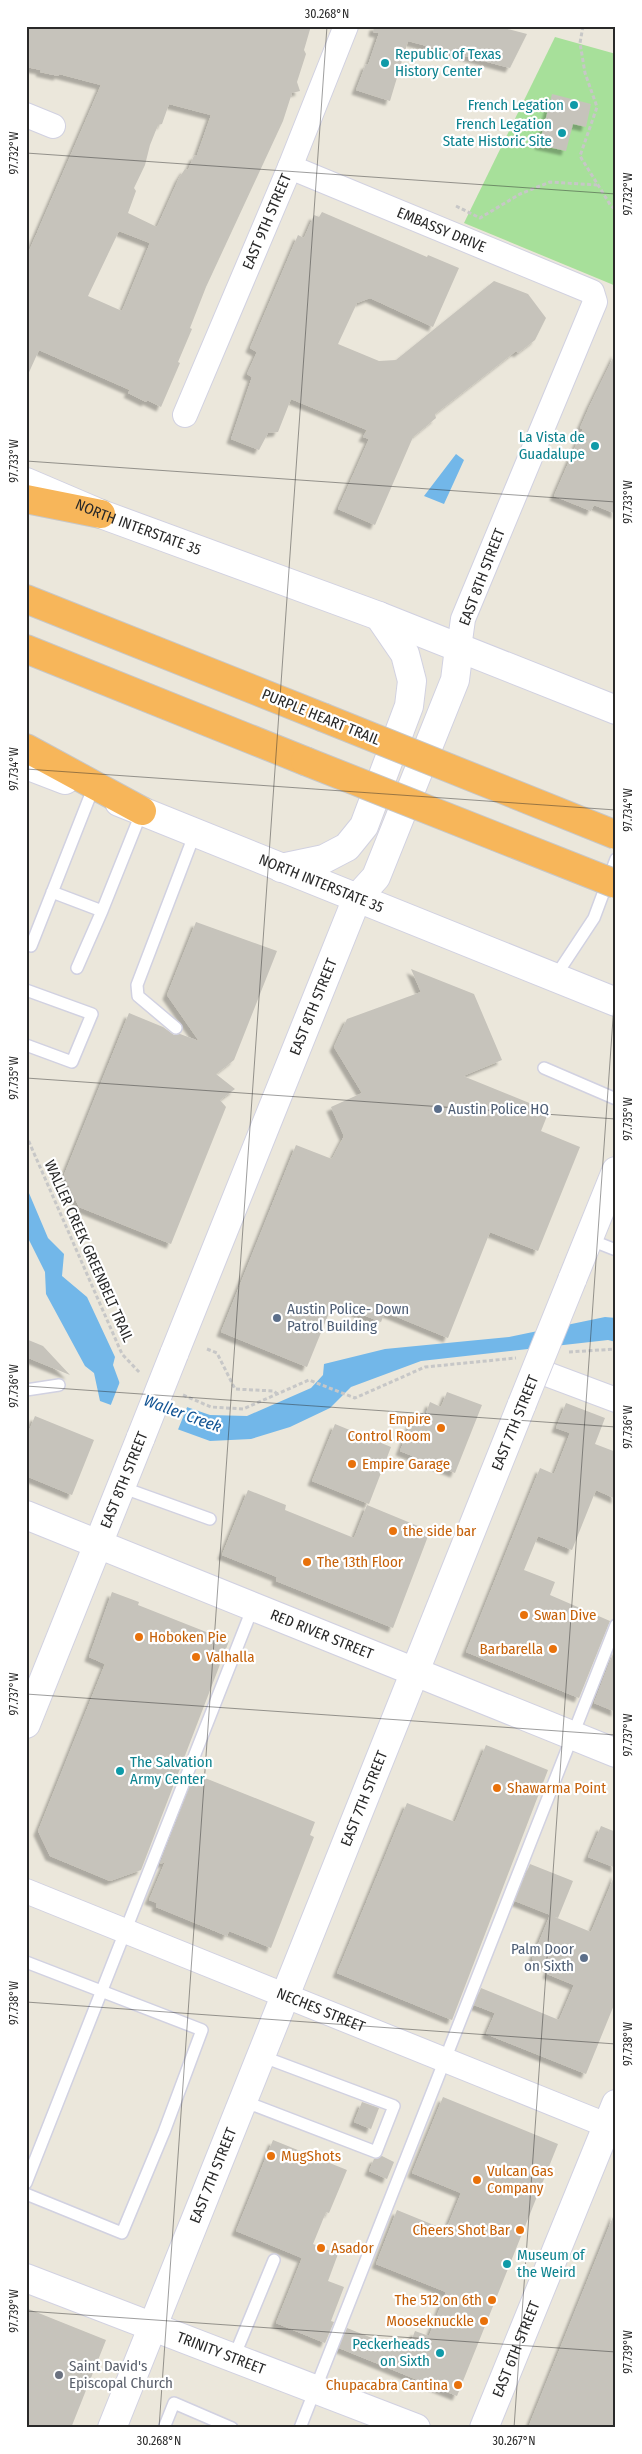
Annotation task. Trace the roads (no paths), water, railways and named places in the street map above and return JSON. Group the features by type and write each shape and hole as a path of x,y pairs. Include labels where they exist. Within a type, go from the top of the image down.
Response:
{"highway":[{"path":"26,498 101,514"},
{"name":"PURPLE HEART TRAIL","path":"26,599 616,835"},
{"path":"26,649 616,884"},
{"path":"27,762 142,811"}],"main road":[{"name":"NORTH INTERSTATE 35","path":"26,482 101,514 380,616 616,710"},
{"path":"281,868 324,859 347,847 364,826 409,706 412,681 405,654 380,616"},
{"name":"EAST 8TH STREET","path":"26,1724 357,898 376,877 455,680 459,648"},
{"name":"NORTH INTERSTATE 35","path":"27,762 92,791 616,1002"},
{"name":"EAST 7TH STREET","path":"112,2428 522,1404 530,1364 572,1280 614,1179"},
{"name":"RED RIVER STREET","path":"26,1515 616,1753"},
{"name":"EAST 6TH STREET","path":"484,2428 613,2119"},
{"name":"TRINITY STREET","path":"26,2278 416,2428"}],"street":[{"name":"EAST 9TH STREET","path":"185,415 290,167 346,26"},
{"path":"26,115 53,126"},
{"name":"EMBASSY DRIVE","path":"290,167 592,292"},
{"name":"EAST 8TH STREET","path":"459,648 463,619 595,302 592,292"},
{"path":"530,1364 567,1382 616,1400"},
{"name":"NECHES STREET","path":"26,1891 444,2060 613,2119"}],"lane":[{"path":"31,946 92,791"},
{"path":"77,968 142,811"},
{"path":"176,1028 138,996 137,985 195,832"},
{"path":"554,977 594,918 616,859"},
{"path":"52,892 102,911"},
{"path":"26,990 92,1014 72,1062 26,1045"},
{"path":"544,1068 616,1099"},
{"path":"588,1239 616,1250"},
{"path":"26,1390 59,1385"},
{"path":"121,1486 210,1519"},
{"path":"26,2183 253,1607"},
{"path":"300,2428 616,1625"},
{"path":"26,1962 202,2030 184,2081 122,2233 26,2194"},
{"path":"243,2101 376,2152 394,2106 261,2056"},
{"path":"234,2357 274,2260"},
{"path":"164,2428 174,2403 232,2428"}],"water":[{"path":"456,454 464,460 444,504 424,496"},
{"name":"Waller Creek","path":"26,1186 48,1238 64,1254 62,1276 87,1297 115,1357 113,1365 120,1384 210,1415 247,1416 311,1388 323,1375 324,1364 385,1349 509,1337 605,1317 616,1318 616,1342 608,1340 421,1361 351,1387 330,1408 290,1427 251,1439 210,1441 100,1401 94,1373 85,1366 46,1294 45,1272 26,1234"}],"place":[{"name":"Republic of Texas History Center","path":"385,63"},
{"name":"French Legation","path":"574,105"},
{"name":"French Legation State Historic Site","path":"562,133"},
{"name":"La Vista de Guadalupe","path":"595,446"},
{"name":"Austin Police HQ","path":"438,1109"},
{"name":"Austin Police- Down Patrol Building","path":"277,1318"},
{"name":"Empire Control Room","path":"441,1428"},
{"name":"Empire Garage","path":"352,1464"},
{"name":"the side bar","path":"393,1531"},
{"name":"The 13th Floor","path":"307,1562"},
{"name":"Swan Dive","path":"524,1615"},
{"name":"Hoboken Pie","path":"139,1637"},
{"name":"Barbarella","path":"553,1649"},
{"name":"Valhalla","path":"196,1657"},
{"name":"The Salvation Army Center","path":"120,1771"},
{"name":"Shawarma Point","path":"497,1788"},
{"name":"Palm Door on Sixth","path":"584,1958"},
{"name":"MugShots","path":"271,2156"},
{"name":"Vulcan Gas Company","path":"477,2180"},
{"name":"Cheers Shot Bar","path":"520,2230"},
{"name":"Asador","path":"321,2248"},
{"name":"Museum of the Weird","path":"507,2264"},
{"name":"The 512 on 6th","path":"492,2300"},
{"name":"Mooseknuckle","path":"484,2321"},
{"name":"Peckerheads on Sixth","path":"440,2353"},
{"name":"Saint David's Episcopal Church","path":"59,2375"},
{"name":"Chupacabra Cantina","path":"458,2385"}]}
